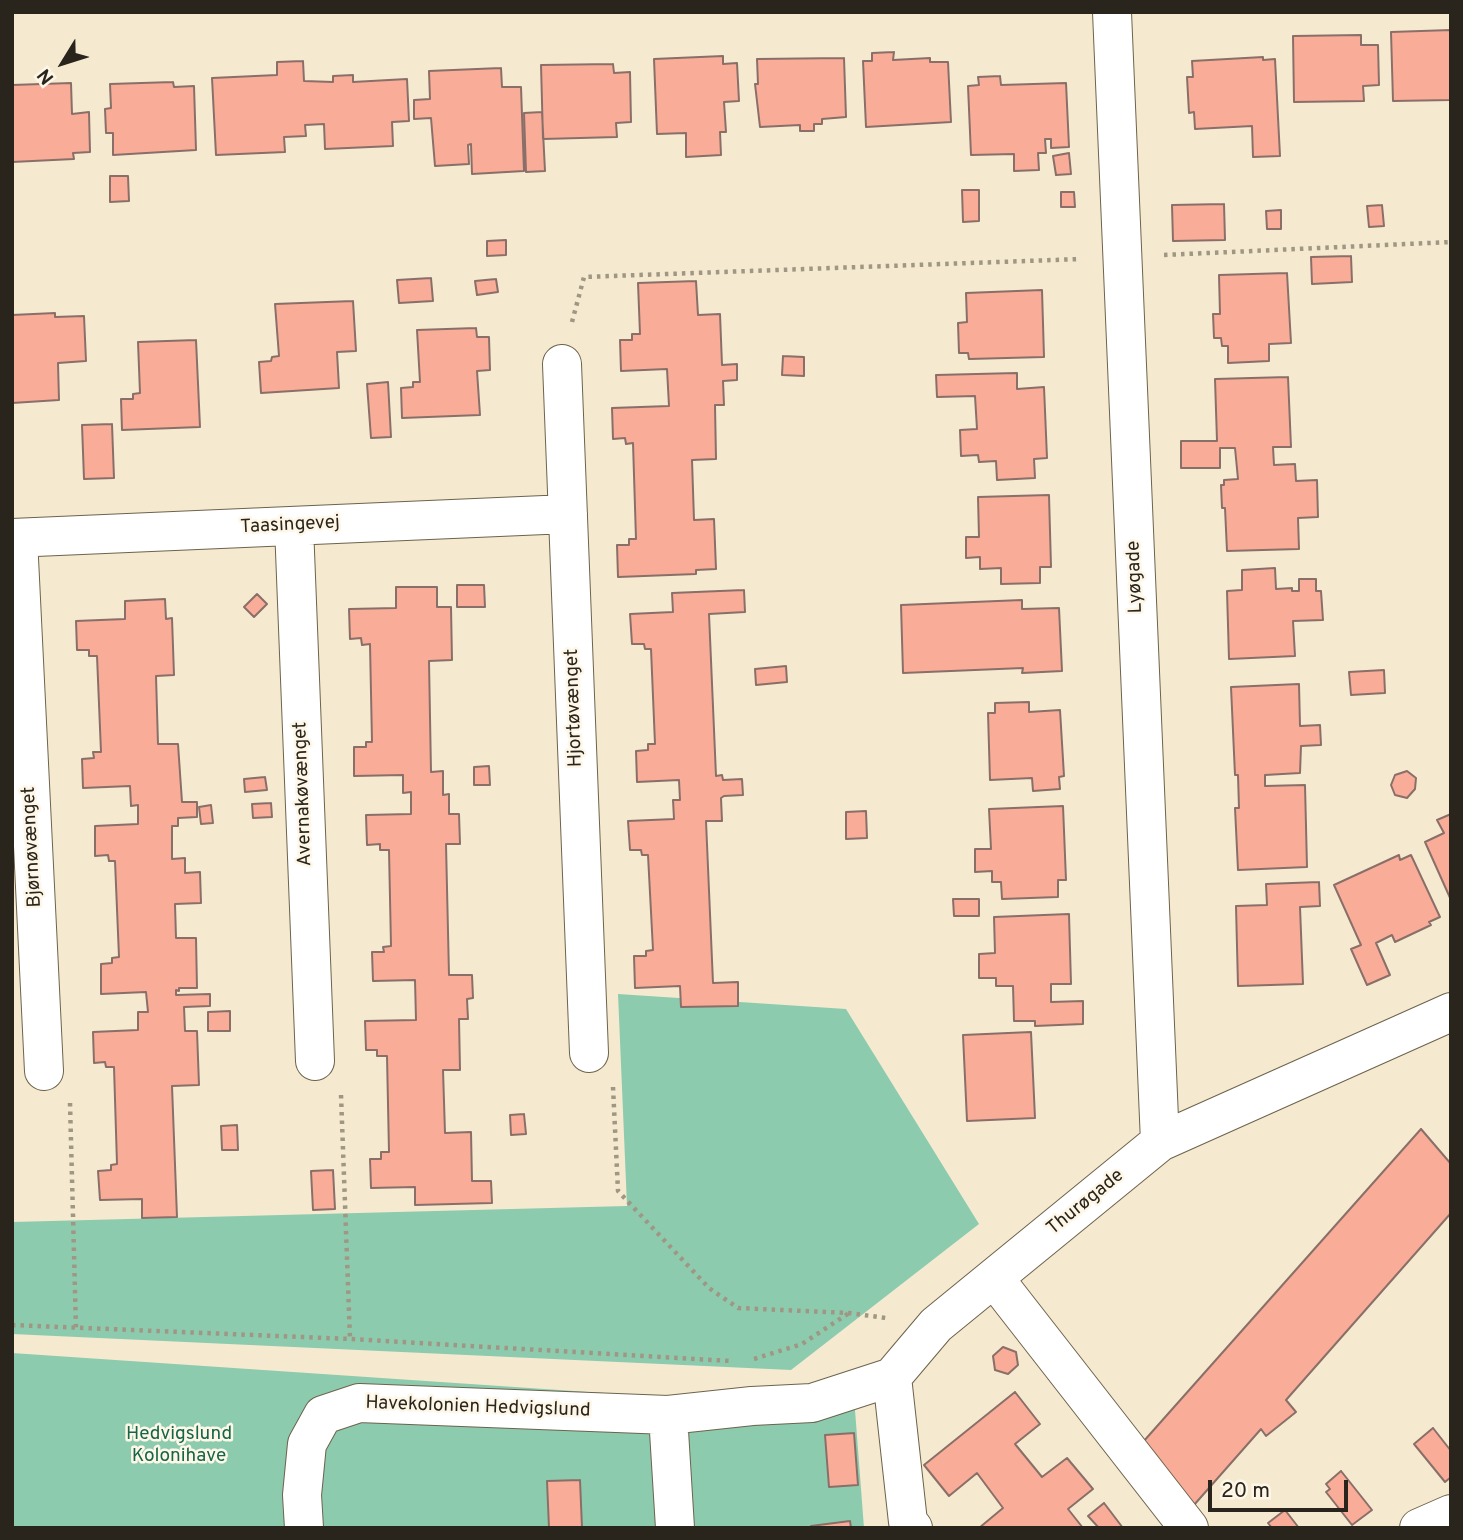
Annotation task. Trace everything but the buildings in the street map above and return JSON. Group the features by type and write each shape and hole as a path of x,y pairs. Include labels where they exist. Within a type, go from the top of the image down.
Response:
{"street":[{"name":"Lyøgade","path":"1112,12 1160,1142"},
{"name":"Hjortøvænget","path":"562,364 589,1053"},
{"name":"Taasingevej","path":"15,538 568,514"},
{"name":"Avernakøvænget","path":"293,526 315,1061"},
{"name":"Bjørnøvænget","path":"15,538 44,1071"},
{"name":"Thurøgade","path":"892,1377 936,1325 1160,1142 1451,1012"},
{"path":"994,1278 1189,1528"},
{"path":"892,1377 908,1521 913,1528"},
{"name":"Havekolonien Hedvigslund","path":"303,1511 307,1444 323,1415 359,1403 668,1415 812,1403 892,1377"},
{"path":"668,1415 675,1528"},
{"path":"1419,1528 1451,1514"}],"path":[{"path":"562,364 584,277 1451,242"},
{"path":"589,1053 612,1068 618,1192 709,1288 738,1308 849,1313 936,1325"},
{"path":"315,1061 340,1064 350,1339"},
{"path":"44,1071 69,1074 76,1329"},
{"path":"745,1362 802,1345 849,1313"},
{"path":"12,1325 350,1339 732,1361"}],"green space":[{"path":"618,994 846,1009 979,1224 791,1370 12,1334 12,1222 627,1206"},
{"name":"Hedvigslund Kolonihave","path":"12,1353 855,1410 864,1528 12,1528"}]}
